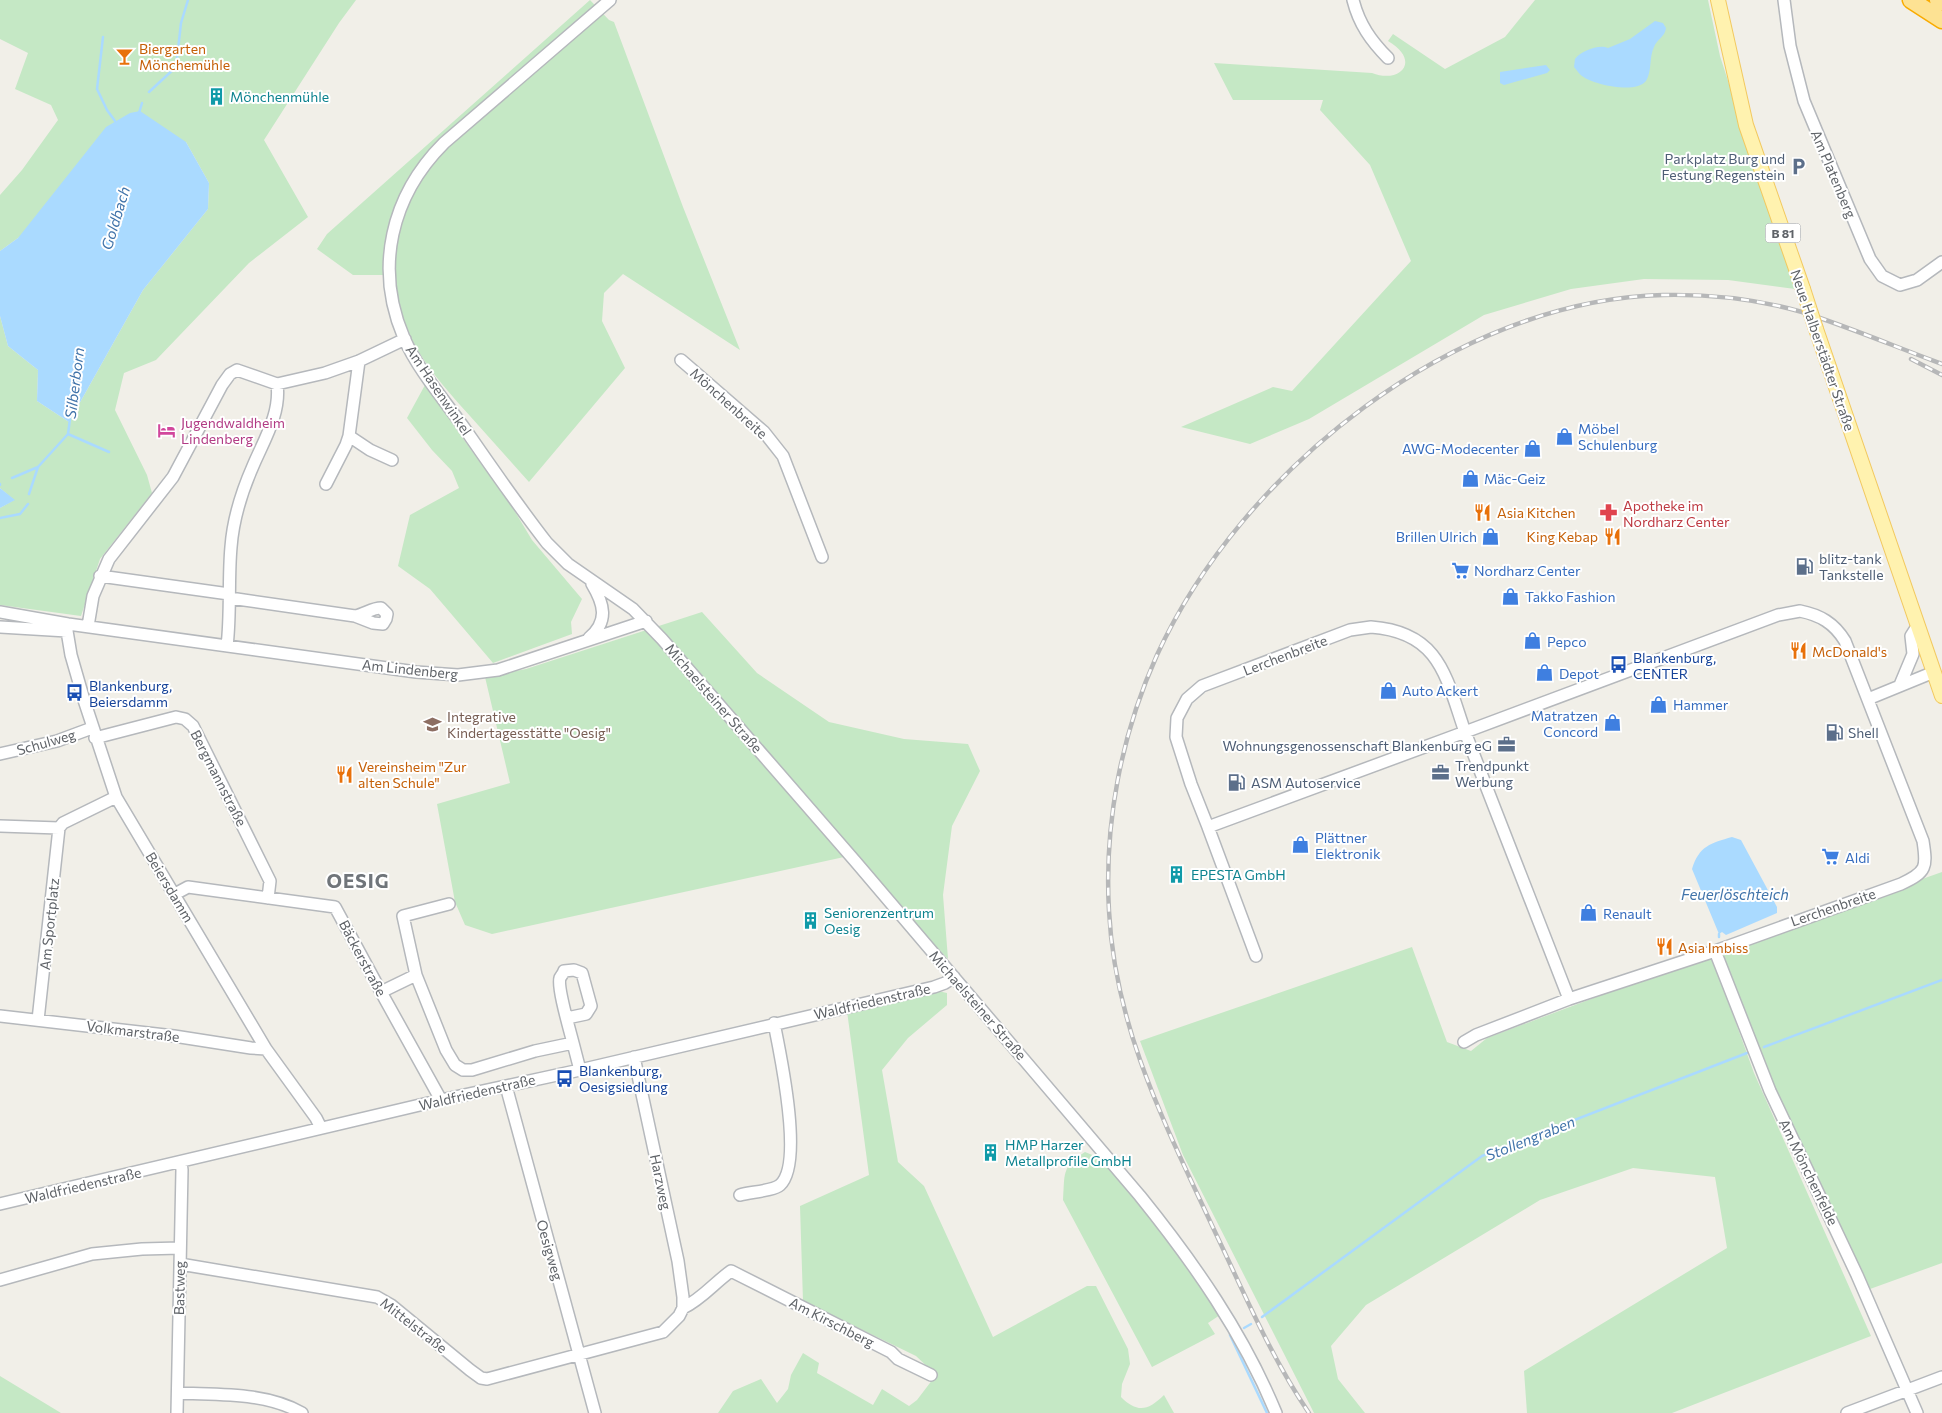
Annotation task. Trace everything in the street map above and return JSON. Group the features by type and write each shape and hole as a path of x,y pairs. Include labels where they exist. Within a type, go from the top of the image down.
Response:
{"highway":[{"path":"1911,0 1942,20"},
{"path":"1938,0 1942,2"}],"main road":[{"name":"Neue Halberstädter Straße","path":"1718,0 1746,125 1942,696"}],"street":[{"name":"Am Hasenwinkel","path":"610,0 444,143 426,162 412,183 397,216 389,266 394,304 405,339 424,371 532,524 558,554 589,580 633,609 646,621"},
{"path":"1354,0 1359,20 1373,44 1388,58"},
{"name":"Am Platenberg","path":"1784,0 1790,46 1804,101 1870,259 1882,276 1900,285 1917,280 1942,262"},
{"path":"85,626 100,576 109,559 173,477 222,385 230,374 237,370 244,371 277,384 325,373 359,361 405,339"},
{"name":"Mönchenbreite","path":"681,360 764,432 783,456 822,557"},
{"path":"326,484 349,436 359,361"},
{"path":"227,646 231,544 246,484 272,424 278,398 277,384"},
{"path":"349,436 370,450 392,460"},
{"path":"100,576 356,616"},
{"path":"586,640 597,631 603,608 599,596 589,580"},
{"name":"Lerchenbreite","path":"1208,827 1778,615 1800,611 1823,617 1837,629 1845,641 1923,841 1926,862 1922,871 1912,879 1715,951 1569,999 1476,1035 1464,1042"},
{"path":"0,612 68,627"},
{"name":"Am Lindenberg","path":"68,627 85,626 416,672 458,675 485,673 511,667 646,621"},
{"name":"Michaelsteiner Straße","path":"646,621 1088,1133 1172,1236 1207,1284 1235,1329 1266,1389 1276,1413"},
{"path":"1900,685 1913,654 1911,636 1918,625"},
{"path":"0,627 68,627"},
{"name":"Beiersdamm","path":"68,627 71,655 94,733 116,797 266,1049 316,1118 321,1128"},
{"name":"Lerchenbreite","path":"1256,956 1191,784 1176,737 1177,718 1187,699 1202,686 1350,630 1371,627 1394,630 1424,645 1433,655 1445,675 1465,732 1569,999"},
{"path":"1868,699 1934,672"},
{"name":"Bergmannstraße","path":"94,733 176,717 185,719 193,726 270,881 268,898"},
{"name":"Schulweg","path":"0,754 94,733"},
{"path":"0,826 59,828 63,823 116,797"},
{"name":"Am Sportplatz","path":"38,1020 59,828"},
{"name":"Bäckerstraße","path":"175,894 188,887 336,907 380,992 441,1100"},
{"path":"449,904 403,916 416,975 446,1050 455,1065 463,1070 472,1070 535,1051 573,1043"},
{"name":"Am Mönchenfelde","path":"1715,951 1774,1100 1830,1216 1917,1413"},
{"path":"380,992 416,975"},
{"name":"Waldfriedenstraße","path":"0,1204 441,1100 580,1070 934,987 954,977"},
{"name":"Volkmarstraße","path":"0,1016 266,1049"},
{"path":"567,1018 580,1070"},
{"path":"740,1195 775,1188 781,1184 785,1177 789,1159 790,1130 786,1089 774,1023"},
{"name":"Harzweg","path":"634,1057 678,1261 683,1308"},
{"name":"Oesigweg","path":"506,1086 595,1413"},
{"name":"Bastweg","path":"177,1413 181,1162"},
{"path":"0,1280 92,1254 142,1249 180,1248"},
{"name":"Mittelstraße","path":"180,1264 377,1297 391,1306 470,1370 487,1380 578,1355"},
{"name":"Am Kirschberg","path":"683,1308 696,1302 716,1282 731,1271 891,1352 898,1358 931,1375"},
{"path":"578,1355 663,1332 679,1316 683,1308"},
{"path":"1847,1413 1942,1376"},
{"path":"178,1394 253,1397 285,1405 302,1413"}],"green space":[{"path":"0,0 356,0 339,23 264,140 308,217 249,263 156,360 124,373 115,410 147,475 152,493 100,559 81,616 0,605 0,508 14,500 0,488 0,316 8,346 38,370 37,401 69,422 143,290 208,209 209,183 186,142 18,238 0,251 0,195 22,170 58,120 51,105 15,89 28,53 0,39"},
{"path":"590,0 609,20 614,22 683,207 740,350 623,274 604,293 602,321 625,368 529,482 442,384 419,353 403,318 395,275 353,275 317,249 327,234"},
{"path":"1535,0 1708,0 1720,56 1795,289 1728,280 1644,279 1571,289 1484,315 1309,419 1250,444 1181,427 1273,387 1292,391 1411,261 1370,165 1320,110 1323,100 1233,100 1214,63 1372,73 1382,76 1391,75 1403,69 1405,63 1404,56 1388,41 1393,34 1445,69 1505,37"},
{"path":"425,385 514,510 532,540 582,599 571,622 572,634 493,663 430,589 398,566 410,515 459,488 452,471 432,450 407,418"},
{"path":"702,612 757,673 829,722 904,739 968,744 980,771 952,826 943,895 948,959 856,861 844,857 492,934 465,925 455,902 437,804 510,783 485,677 526,669"},
{"path":"1942,872 1942,1263 1870,1289 1794,1133 1719,951"},
{"path":"1412,947 1447,1042 1471,1051 1487,1038 1711,954 1754,1073 1871,1336 1672,1413 1527,1413 1524,1371 1727,1248 1715,1177 1633,1168 1540,1200 1366,1305 1331,1346 1338,1379 1365,1413 1314,1413 1183,1155 1140,1041"},
{"path":"938,991 947,993 947,1005 908,1038 882,1070 898,1162 924,1186 993,1337 1087,1286 1096,1286 1128,1349 1130,1364 1122,1384 1121,1397 1132,1406 1142,1408 1148,1407 1164,1395 1174,1413 718,1413 733,1391 761,1379 777,1403 788,1389 791,1375 803,1353 819,1363 817,1373 873,1405 882,1389 909,1406 917,1400 936,1375 916,1356 803,1301 800,1206 869,1175 847,1011"},
{"path":"1085,1152 1102,1159 1133,1194 1178,1254 1220,1315 1208,1323 1215,1334 1152,1367 1063,1200 1068,1167 1077,1157"},
{"path":"0,1376 61,1413 0,1413"}],"water":[{"path":"1655,21 1663,23 1666,28 1664,34 1655,44 1648,77 1641,85 1625,88 1605,85 1582,76 1574,67 1575,59 1581,53 1600,47 1608,48 1630,39"},
{"path":"1546,65 1550,70 1547,73 1504,85 1500,83 1500,72"},
{"path":"140,111 186,142 209,183 208,209 143,290 69,422 37,401 38,370 8,346 0,316 0,251 18,238 106,127 130,113"},
{"path":"0,488 15,500 0,508"},
{"name":"Feuerlöschteich","path":"1732,837 1741,840 1777,907 1777,913 1726,935 1722,932 1719,934 1692,869 1702,850 1718,841"}],"waterway":[{"name":"Goldbach","path":"149,92 176,67 181,23 188,0"},
{"path":"103,37 97,89 107,110 115,121"},
{"name":"Goldbach","path":"139,113 142,103"},
{"name":"Silberborn","path":"29,494 38,467 68,434 70,419"},
{"path":"68,434 109,452"},
{"path":"12,478 38,467"},
{"name":"Silberborn","path":"0,518 20,514 28,504"},
{"name":"Stollengraben","path":"1764,1047 1942,980"},
{"name":"Stollengraben","path":"1262,1317 1482,1156 1747,1053"},
{"name":"Stollengraben","path":"1244,1328 1251,1324"},
{"name":"Stollengraben","path":"1230,1335 1267,1413"}],"railway":[{"path":"1309,1413 1295,1392 1259,1325 1162,1117 1133,1038 1121,997 1113,955 1109,911 1109,846 1112,813 1125,748 1144,685 1157,655 1195,587 1243,521 1300,461 1364,408 1434,362 1508,327 1585,304 1663,295 1698,295 1751,301 1802,312 1942,364"},
{"path":"1911,359 1942,375"}],"place":[{"name":"Biergarten Mönchemühle","path":"125,56"},
{"name":"Mönchenmühle","path":"216,96"},
{"name":"Parkplatz Burg und Festung Regenstein","path":"1799,166"},
{"name":"Jugendwaldheim Lindenberg","path":"167,430"},
{"name":"Möbel Schulenburg","path":"1564,436"},
{"name":"AWG-Modecenter","path":"1533,448"},
{"name":"Mäc-Geiz","path":"1470,478"},
{"name":"Asia Kitchen","path":"1483,512"},
{"name":"Apotheke im Nordharz Center","path":"1609,513"},
{"name":"Brillen Ulrich","path":"1491,536"},
{"name":"King Kebap","path":"1612,536"},
{"name":"blitz-tank Tankstelle","path":"1805,566"},
{"name":"Nordharz Center","path":"1460,570"},
{"name":"Takko Fashion","path":"1511,596"},
{"name":"Pepco","path":"1533,641"},
{"name":"McDonald's","path":"1798,651"},
{"name":"Blankenburg, CENTER","path":"1619,665"},
{"name":"Depot","path":"1545,673"},
{"name":"Auto Ackert","path":"1388,690"},
{"name":"Blankenburg, Beiersdamm","path":"75,693"},
{"name":"Hammer","path":"1659,704"},
{"name":"Matratzen Concord","path":"1612,723"},
{"name":"Integrative Kindertagesstätte \"Oesig\"","path":"433,724"},
{"name":"Shell","path":"1834,732"},
{"name":"Wohnungsgenossenschaft Blankenburg eG","path":"1506,745"},
{"name":"Trendpunkt Werbung","path":"1441,773"},
{"name":"Vereinsheim \"Zur alten Schule\"","path":"344,774"},
{"name":"ASM Autoservice","path":"1237,782"},
{"name":"Plättner Elektronik","path":"1301,845"},
{"name":"Aldi","path":"1831,857"},
{"name":"EPESTA GmbH","path":"1177,874"},
{"name":"Renault","path":"1589,913"},
{"name":"Seniorenzentrum Oesig","path":"810,920"},
{"name":"Asia Imbiss","path":"1664,947"},
{"name":"Blankenburg, Oesigsiedlung","path":"565,1078"},
{"name":"HMP Harzer Metallprofile GmbH","path":"991,1152"}],"district":[{"name":"OESIG","path":"358,880"}]}
